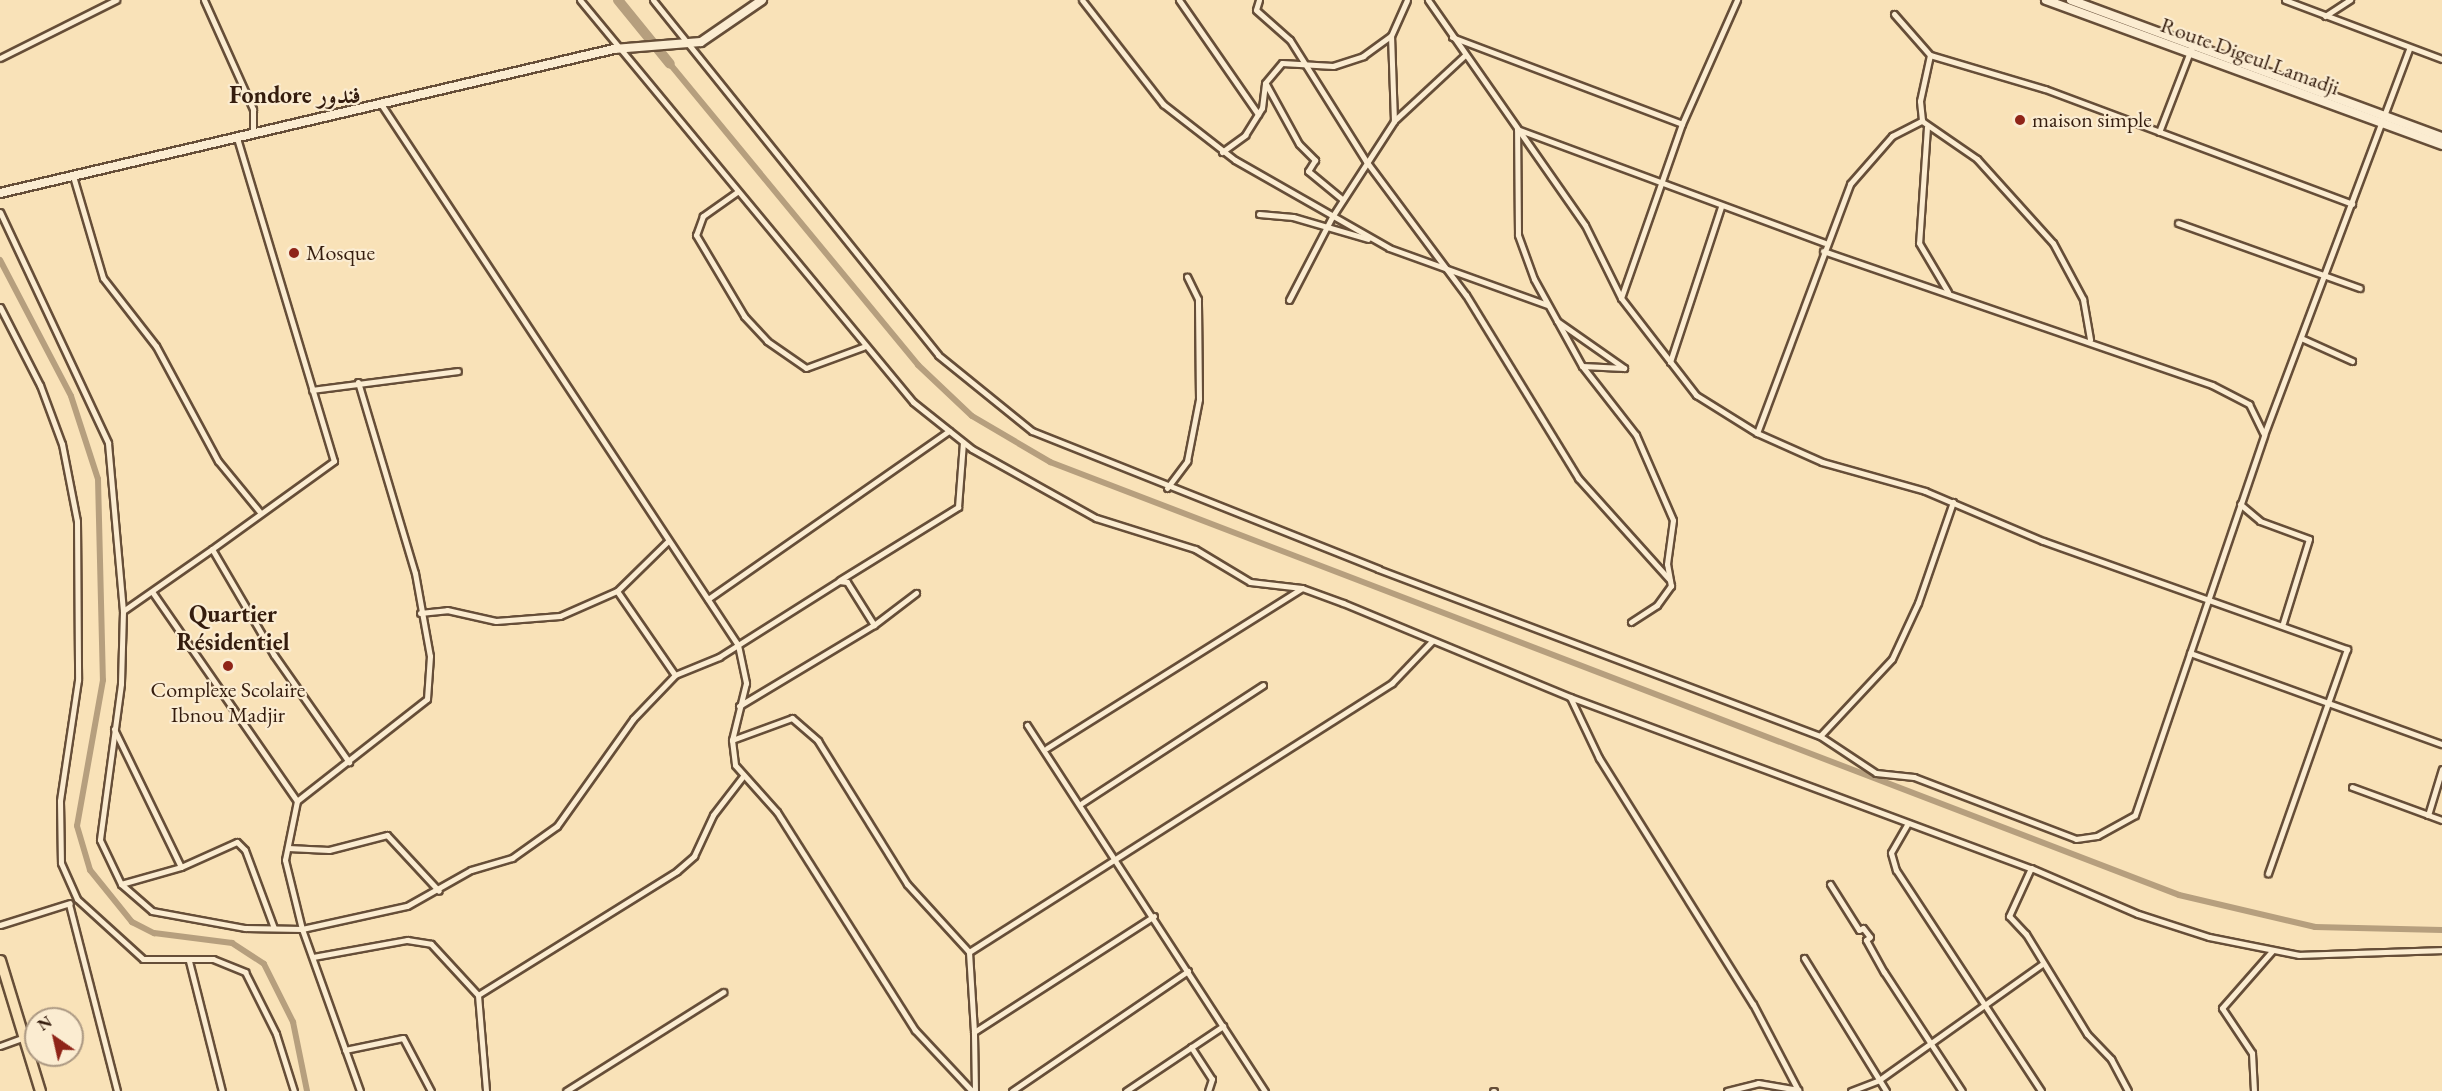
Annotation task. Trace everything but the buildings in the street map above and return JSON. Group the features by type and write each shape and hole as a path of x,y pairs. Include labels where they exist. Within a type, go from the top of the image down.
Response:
{"highway":[{"path":"0,960 40,1091"}],"main road":[{"path":"0,193 619,48 701,42 762,0"},
{"name":"Route Digeul Lamadji","path":"2046,0 2384,121 2442,137"},
{"name":"Route Digeul Lamadji","path":"2071,0 2193,44 2442,145"}],"street":[{"path":"0,58 116,0"},
{"path":"204,0 253,109 253,134"},
{"path":"580,0 863,346 913,402 963,442 1028,483 1111,525 1195,549 1250,582 1302,588 1570,697 2031,868 2138,914 2299,955 2442,950"},
{"path":"652,0 684,44 956,373 1032,430 1167,488 1820,736 1876,773 1914,777 2076,839 2097,836 2135,814 2264,435 2384,121 2409,49"},
{"path":"1082,0 1162,104 1222,152 1379,242"},
{"path":"1179,0 1258,114"},
{"path":"1259,0 1256,10 1273,21 1307,68 1366,161 1445,265 1578,478 1670,580"},
{"path":"1394,121 1391,36 1407,0"},
{"path":"1428,0 1450,36 1586,225 1621,298 1696,395 1756,433 1822,462 1953,502 2043,541 2283,623 2347,649 2330,704 2268,873"},
{"path":"1621,298 1682,124 1737,0"},
{"path":"2285,0 2409,49 2442,59"},
{"path":"2325,16 2350,0"},
{"path":"1894,14 1930,55 2045,89 2352,204"},
{"path":"1222,152 1245,135 1258,114 1265,83 1282,63 1307,68 1363,56 1391,36"},
{"path":"1450,36 1682,124"},
{"path":"2159,132 2193,44"},
{"path":"1288,300 1342,200 1394,121 1465,55"},
{"path":"1930,55 1920,101 1922,121 1927,127 1977,159 2054,243 2083,299 2091,339"},
{"path":"1265,83 1299,144 1315,160 1308,171 1342,200"},
{"path":"381,104 667,542 738,645 746,682 732,741 743,776 777,812 915,1030 973,1091"},
{"path":"1756,433 1825,243 1856,175 1892,136 1922,121"},
{"path":"1927,127 1919,243 1948,292"},
{"path":"1517,129 1661,186 1825,243"},
{"path":"1517,129 1518,235 1554,319 1581,366 1636,435 1659,480 1673,520 1670,580 1657,605 1631,622"},
{"path":"123,611 153,593 259,511 333,464 237,138"},
{"path":"73,176 103,278 156,346 218,461 259,511"},
{"path":"737,192 703,216 696,236 744,316 767,341 806,369 863,346"},
{"path":"1670,362 1721,207"},
{"path":"0,212 108,443 123,565 123,611 114,729 99,834 105,858 122,884 140,904 165,915 274,928 303,929 385,912 439,891 471,870 512,858 557,826 633,719 675,675 738,645 839,581 870,557 958,507 963,442"},
{"path":"1259,214 1327,228 1379,242 1548,305"},
{"path":"2178,223 2324,278 2360,288"},
{"path":"1823,251 2091,339 2241,398 2256,411 2264,435"},
{"path":"1167,488 1187,461 1199,399 1198,299 1186,276"},
{"path":"0,307 40,385 74,494 78,680 60,801 58,852 77,899 147,961 218,960 250,977 276,1034 294,1091"},
{"path":"1554,319 1624,368 1581,366"},
{"path":"2301,338 2352,361"},
{"path":"312,390 358,382 458,371"},
{"path":"358,382 415,573 420,613 430,656 428,699 297,801 285,860 303,929 360,1091"},
{"path":"708,599 949,431"},
{"path":"1820,736 1892,659 1918,603 1953,502"},
{"path":"2240,504 2260,521 2309,539 2283,623"},
{"path":"420,613 447,610 496,621 560,616 618,591 667,542"},
{"path":"212,549 274,655 349,762"},
{"path":"839,581 847,582 874,625"},
{"path":"1047,748 1302,588"},
{"path":"618,591 675,675"},
{"path":"153,593 297,801"},
{"path":"739,706 874,625 916,593"},
{"path":"969,952 1392,683 1431,642"},
{"path":"2190,653 2442,744"},
{"path":"1082,803 1263,685"},
{"path":"1570,697 1599,758 1758,1013 1799,1090"},
{"path":"732,741 792,718 818,741 907,884 969,952 974,1032 973,1091"},
{"path":"1027,725 1047,748 1265,1091"},
{"path":"114,729 181,867"},
{"path":"2428,815 2442,769"},
{"path":"478,995 677,871 694,856 713,815 743,776"},
{"path":"2352,787 2442,819"},
{"path":"1908,824 1892,861 1981,1007 2041,1091"},
{"path":"288,848 330,850 387,835 439,891"},
{"path":"122,884 181,867 228,843 242,845 274,928"},
{"path":"2031,868 2009,916 2026,934 2041,964 2087,1034 2111,1059 2128,1091"},
{"path":"1830,884 1870,937 1866,940 1884,972 1929,1044 1962,1091"},
{"path":"0,925 69,904 77,899"},
{"path":"69,904 117,1091"},
{"path":"974,1032 1154,916"},
{"path":"313,957 422,940 459,970 478,995 486,1091"},
{"path":"2254,1091 2252,1053 2222,1008 2273,950"},
{"path":"1804,958 1886,1091"},
{"path":"189,961 222,1091"},
{"path":"1851,1091 1879,1080 2041,964"},
{"path":"1012,1091 1188,971"},
{"path":"566,1091 723,992"},
{"path":"1126,1091 1223,1026"},
{"path":"0,1046 22,1038"},
{"path":"345,1050 403,1038 428,1090"},
{"path":"1191,1047 1212,1079 1208,1091"},
{"path":"1727,1091 1758,1083 1799,1090"}],"waterway":[{"path":"618,0 670,64"},
{"path":"670,64 918,365 972,416 1050,462 2179,895 2315,927 2442,930"},
{"path":"0,260 71,396 98,479 103,680 77,826 90,870 132,922 154,933 232,943 264,964 293,1022 307,1091"}],"place":[{"name":"maison simple","path":"2020,120"},
{"name":"Mosque","path":"294,253"},
{"name":"Complexe Scolaire Ibnou Madjir","path":"228,666"}],"district":[{"name":"Fondore فندور","path":"295,95"},
{"name":"Quartier Résidentiel","path":"233,628"}]}
